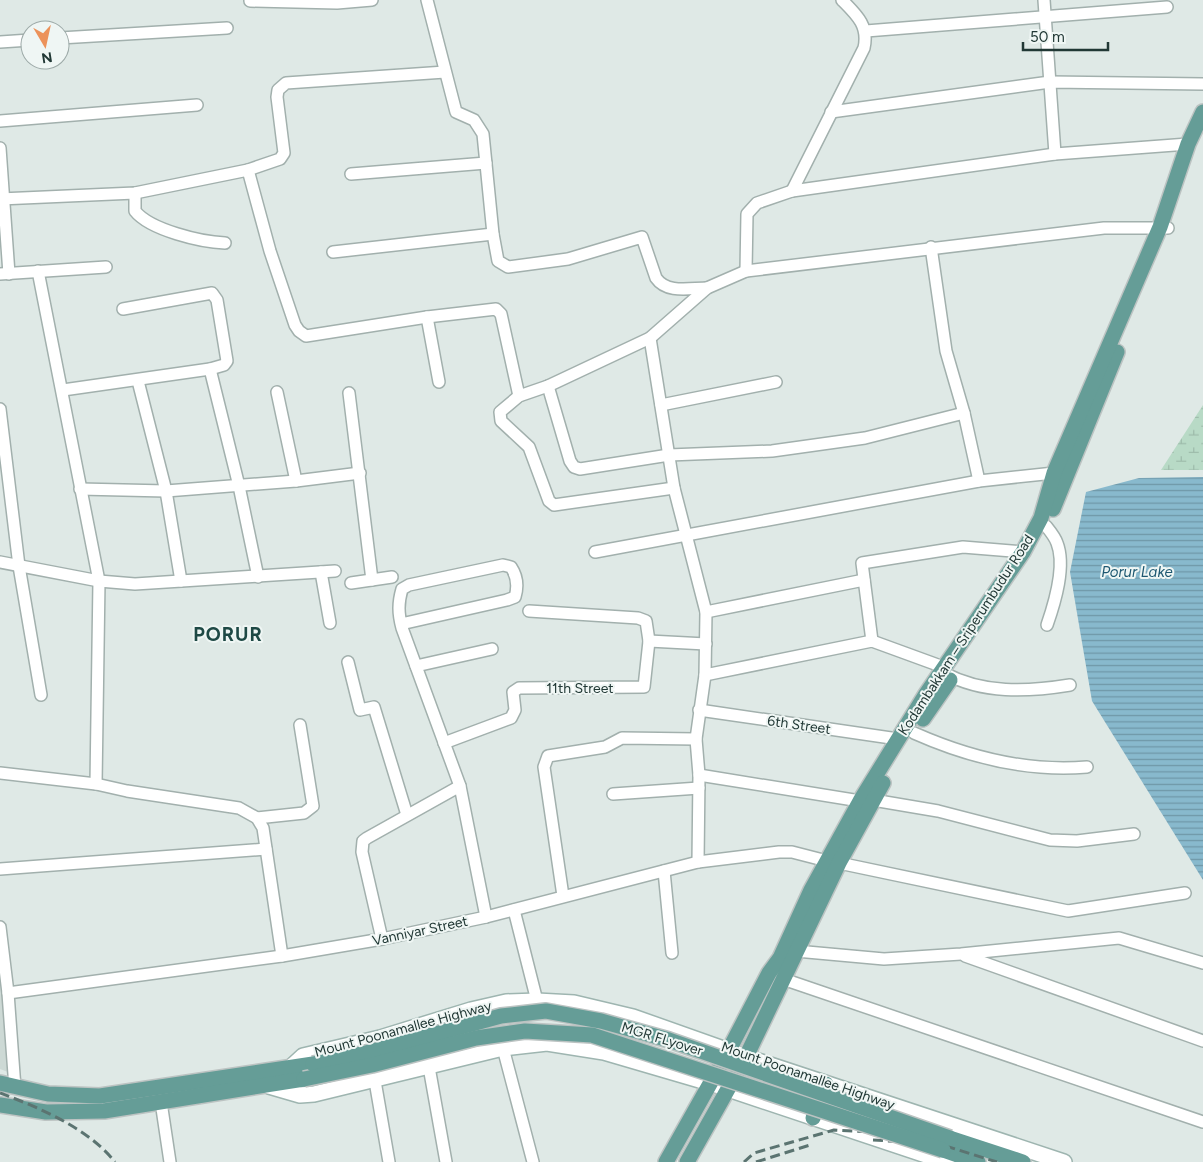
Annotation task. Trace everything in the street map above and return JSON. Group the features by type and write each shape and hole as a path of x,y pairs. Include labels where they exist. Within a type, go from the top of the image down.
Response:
{"main road":[{"name":"Kodambakkam – Sriperumbudur Road","path":"1164,227 1188,144 1203,112"},
{"name":"Kodambakkam – Sriperumbudur Road","path":"666,1162 729,1050 769,973 780,958 833,862 898,739 1032,556 1046,526 1073,446 1203,134"},
{"name":"Kodambakkam – Sriperumbudur Road","path":"866,801 914,733 947,673 1023,552 1041,518 1054,473 1073,446"},
{"name":"Kodambakkam – Sriperumbudur Road","path":"688,1162 746,1058 796,951 833,862"},
{"name":"MGR FLyover","path":"0,1083 15,1088 48,1094 100,1096 313,1064 366,1053 501,1016 546,1011 601,1021 669,1040 1023,1162"},
{"name":"MGR FLyover","path":"0,1105 46,1112 104,1111 269,1086 372,1065 476,1038 525,1031 592,1035 978,1162"},
{"path":"813,1118 826,1084"}],"street":[{"path":"250,1 338,2 372,0"},
{"path":"427,0 456,112 474,120 483,134 493,234 498,261 508,267 568,259 642,237 656,278 660,284 672,288 707,288"},
{"path":"792,192 862,53 866,31 857,16 842,0"},
{"path":"1044,0 1055,154"},
{"path":"866,31 1167,7"},
{"path":"70,37 226,28"},
{"path":"0,42 20,41"},
{"path":"1,199 136,193 248,170 280,159 284,153 277,97 278,90 286,83 445,72"},
{"path":"831,112 1050,82 1203,84"},
{"path":"0,121 197,105"},
{"path":"746,271 747,214 757,203 792,192 1055,154 1188,144"},
{"path":"0,148 5,274 106,267"},
{"path":"351,174 486,163"},
{"path":"248,170 270,251 295,325 302,334 306,336 492,309 499,311 519,396"},
{"path":"136,193 135,211 146,220 184,236 225,244"},
{"path":"674,488 560,505 551,503 529,448 500,419 500,412 519,396 548,386 650,338 707,288 746,271 931,247 1104,228 1164,227"},
{"path":"333,252 493,234"},
{"path":"931,247 946,351 964,413 979,481"},
{"path":"38,271 63,390 80,489 99,581 96,784"},
{"path":"63,390 138,381 210,369 224,365 227,361 215,295 207,293 123,309"},
{"path":"427,317 439,382"},
{"path":"650,338 674,488 706,612 705,675 696,738 699,775 698,862"},
{"path":"210,369 239,486 258,577"},
{"path":"138,381 166,491 182,581"},
{"path":"661,405 776,382"},
{"path":"548,386 570,461 574,467 580,468 669,455 772,451 865,438 964,413"},
{"path":"277,392 296,482"},
{"path":"349,394 372,580"},
{"path":"0,408 20,566 41,695"},
{"path":"80,489 166,491 296,482 360,473"},
{"path":"595,552 979,481 1054,473"},
{"path":"1046,526 1056,540 1060,556 1057,597 1047,625"},
{"path":"872,641 862,563 963,547 1023,552"},
{"path":"0,562 99,581 135,584 335,571"},
{"path":"401,624 507,600 514,596 517,590 515,573 511,567 503,565 409,585 402,589 398,603 401,624 460,786 486,917"},
{"path":"321,572 330,623"},
{"path":"352,583 392,577"},
{"path":"706,612 864,580"},
{"path":"528,611 642,619 648,625 649,642 706,644"},
{"path":"705,675 872,641 947,673 969,685 991,689 1042,690 1070,685"},
{"name":"11th Street","path":"444,743 511,718 515,710 513,692 519,688 644,687 649,642"},
{"path":"416,666 492,649"},
{"path":"348,662 360,710 374,707 407,815"},
{"name":"6th Street","path":"699,710 898,739"},
{"path":"257,818 304,813 313,806 300,726"},
{"path":"914,733 951,749 1004,761 1057,770 1087,767"},
{"path":"563,896 544,767 548,756 605,748 622,738 696,738"},
{"path":"0,773 96,784 127,791 213,803 239,808 257,818 263,828 282,956"},
{"path":"699,775 938,811 1050,840 1077,841 1134,834"},
{"path":"382,939 362,846 367,838 460,786"},
{"path":"613,794 699,788"},
{"path":"0,869 266,849"},
{"name":"Vanniyar Street","path":"8,993 282,956 382,939 486,917 698,862 779,852 792,852 1068,911 1185,893"},
{"path":"664,871 672,953"},
{"path":"514,910 537,1000"},
{"path":"0,927 8,993 15,1088"},
{"path":"796,951 884,959 961,954 1119,938 1203,963"},
{"path":"961,954 1203,1041"},
{"path":"783,979 1203,1122"},
{"name":"Mount Poonamallee Highway","path":"290,1068 303,1056 380,1038 506,1002 537,1000 574,1003 655,1025 729,1050 746,1058 1064,1162"},
{"path":"642,1063 655,1025"},
{"path":"269,1086 300,1095 375,1081 503,1048 547,1043 604,1052 710,1083 946,1162"},
{"path":"503,1048 534,1162"},
{"path":"429,1068 446,1162"},
{"path":"375,1081 389,1162"},
{"path":"160,1102 170,1162"}],"shaded area":[{"path":"0,968 8,1072 0,1069"}],"green space":[{"path":"1203,405 1203,470 1161,470"}],"water":[{"name":"Porur Lake","path":"1203,477 1203,880 1092,701 1070,572 1086,492 1139,478"}],"railway":[{"path":"0,1093 62,1120 91,1139 115,1162"},
{"path":"744,1162 754,1153 834,1130 907,1134 997,1162"},
{"path":"873,1140 906,1142 946,1154"},
{"path":"756,1162 810,1145"}],"district":[{"name":"PORUR","path":"228,634"}]}
